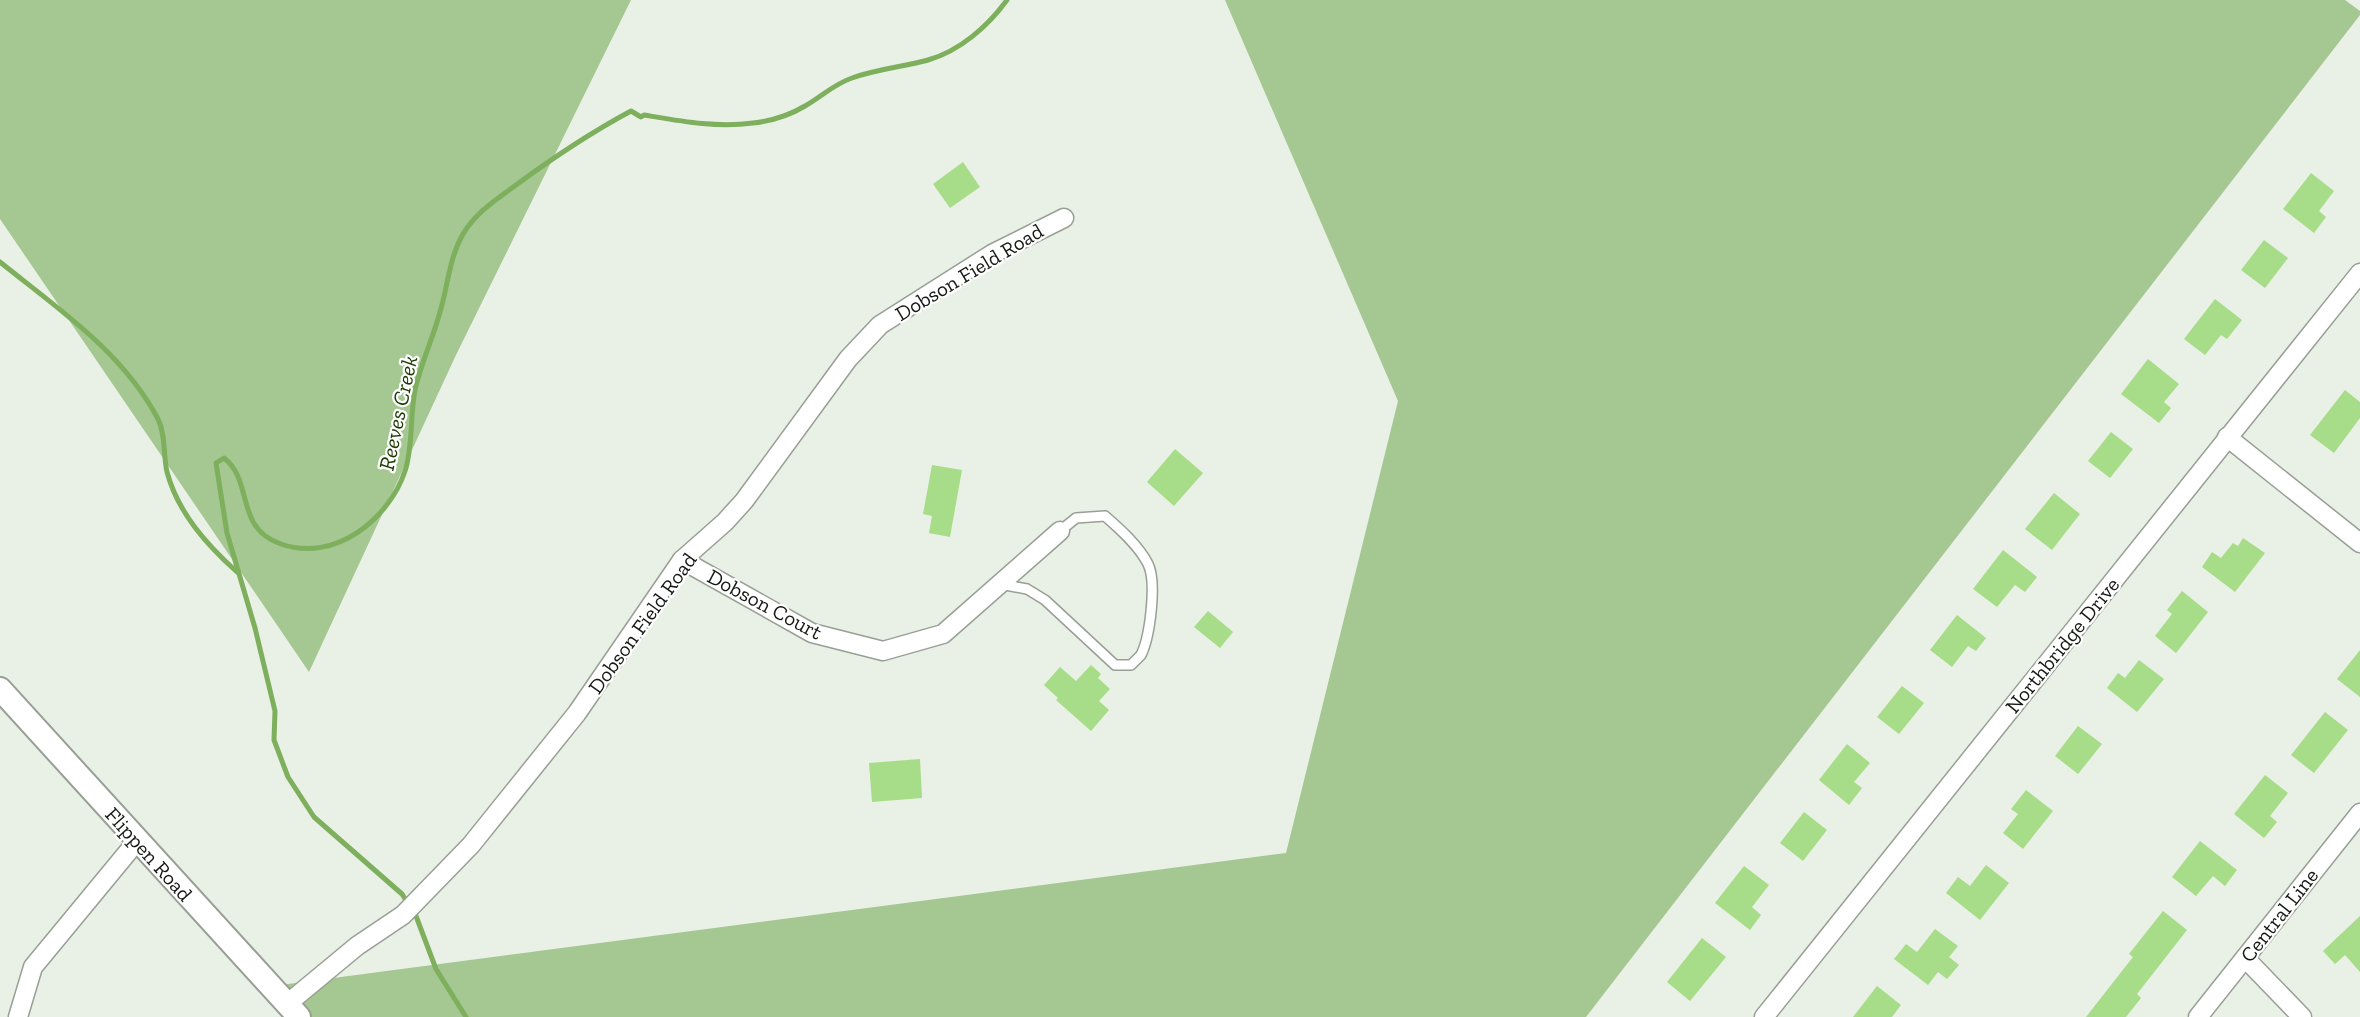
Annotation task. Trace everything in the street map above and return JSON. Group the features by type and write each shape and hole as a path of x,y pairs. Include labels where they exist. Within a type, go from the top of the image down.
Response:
{"street":[{"name":"Dobson Field Road","path":"293,1010 357,946 403,915 471,845 577,713 682,560 725,522 744,501 848,359 880,325 992,254 1064,218"},
{"name":"Northbridge Drive","path":"1764,1017 2360,273"},
{"path":"2227,437 2360,543"},
{"name":"Dobson Court","path":"682,560 812,633 883,651 943,634 1060,531"},
{"name":"Flippen Road","path":"0,689 137,842 293,1010"},
{"name":"Central Line","path":"2198,1017 2360,813"},
{"path":"18,1017 33,967 137,842"},
{"path":"2245,958 2302,1017"}],"lane":[{"path":"1000,584 1027,589 1045,600 1115,665 1131,665 1141,654 1150,616 1153,578 1148,563 1122,531 1105,516 1076,518 1060,531"}],"green space":[{"path":"0,0 631,0 456,355 309,672 0,219"},
{"path":"1225,0 2345,0 2360,11 2360,15 1586,1017 292,1017 265,987 1286,853 1398,401"}],"building":[{"path":"963,162 980,187 950,208 933,184"},
{"path":"2311,173 2334,191 2319,211 2326,217 2314,233 2283,209"},
{"path":"2264,240 2288,258 2265,288 2241,270"},
{"path":"2215,299 2242,320 2227,339 2221,335 2205,355 2184,339"},
{"path":"2148,359 2179,384 2164,402 2171,408 2159,423 2121,394"},
{"path":"2345,390 2360,402 2360,418 2334,453 2310,435"},
{"path":"2111,432 2133,449 2110,478 2088,461"},
{"path":"1175,449 1203,473 1174,506 1147,482"},
{"path":"932,465 962,470 950,537 929,533 932,516 923,514"},
{"path":"2054,493 2080,514 2052,550 2025,529"},
{"path":"2243,538 2265,553 2235,592 2202,567 2212,552 2221,558 2233,543 2238,546"},
{"path":"2003,550 2037,577 2025,592 2015,585 1997,607 1973,589"},
{"path":"2182,591 2208,612 2176,653 2155,636 2172,614 2167,610"},
{"path":"1208,611 1233,632 1220,648 1194,627"},
{"path":"1957,615 1986,638 1976,651 1968,646 1952,667 1930,650"},
{"path":"2360,650 2360,697 2337,679"},
{"path":"2139,660 2164,679 2137,712 2107,688 2118,673 2125,678"},
{"path":"1091,665 1101,674 1098,678 1110,689 1099,701 1109,710 1091,731 1056,700 1058,698 1044,685 1060,667 1076,681"},
{"path":"1902,686 1924,703 1899,734 1877,717"},
{"path":"2325,712 2348,730 2314,773 2291,755"},
{"path":"2078,726 2102,744 2078,774 2055,756"},
{"path":"1847,744 1870,763 1854,782 1862,788 1849,805 1819,780"},
{"path":"920,759 922,798 872,802 869,763"},
{"path":"2265,775 2288,793 2270,816 2277,822 2264,838 2234,814"},
{"path":"2026,790 2053,811 2023,849 2003,833 2018,814 2011,809"},
{"path":"1804,812 1827,830 1803,861 1780,843"},
{"path":"2200,841 2237,870 2225,886 2213,876 2196,896 2172,877"},
{"path":"1986,865 2009,883 1980,920 1946,893 1958,877 1970,886"},
{"path":"1744,866 1769,885 1752,907 1761,915 1750,930 1715,903"},
{"path":"2163,911 2187,930 2137,994 2141,998 2126,1017 2086,1017 2133,957 2129,954"},
{"path":"2360,916 2360,972 2345,955 2335,964 2323,951"},
{"path":"1935,929 1958,946 1949,957 1959,965 1947,979 1938,972 1928,985 1894,959 1906,944 1917,952"},
{"path":"1702,938 1726,957 1690,1001 1667,982"},
{"path":"1877,986 1901,1005 1892,1017 1853,1017"}],"waterway":[{"name":"Reeves Creek","path":"466,1017 436,969 416,916 402,894 314,817 288,777 274,740 275,711 255,628 227,533 216,463 224,458 233,468 239,479 250,516 256,527 266,537 281,544 301,548 321,547 340,542 357,533 386,505 405,471 408,462 415,390 440,312 452,262 463,234 487,206 558,155 631,111 641,117 644,115 712,124 760,122 787,115 852,78 940,56 962,44 982,28 1007,0"},
{"name":"Reeves Creek","path":"0,262 66,314 108,352 144,395 161,425 167,472 178,501 195,527 237,572"}]}
